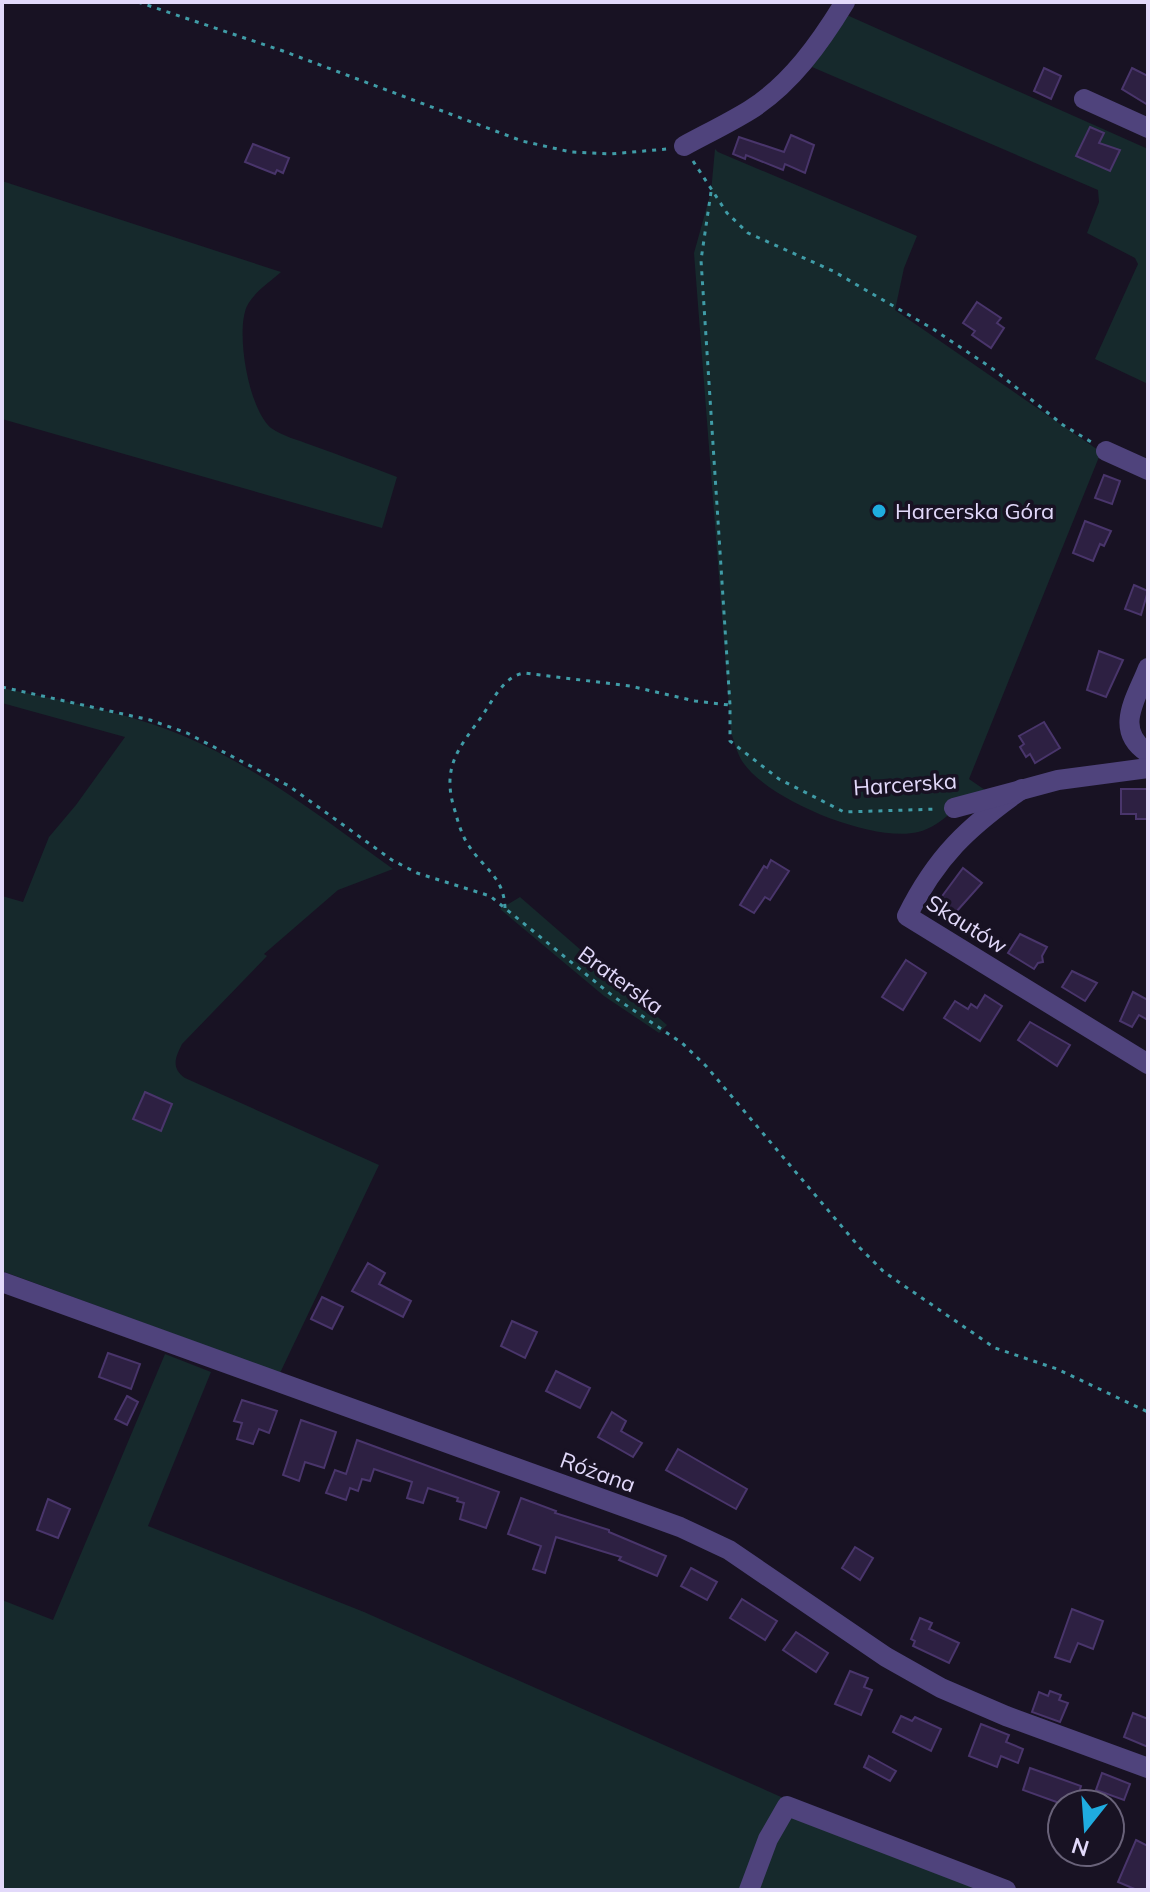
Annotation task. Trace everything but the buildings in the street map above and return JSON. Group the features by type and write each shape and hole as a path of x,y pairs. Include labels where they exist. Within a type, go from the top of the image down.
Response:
{"street":[{"path":"684,146 750,110 777,88 810,55 845,2"},
{"path":"1084,99 1148,128"},
{"path":"1106,451 1148,470"},
{"path":"1148,668 1128,726 1136,745 1148,753"},
{"name":"Harcerska","path":"954,808 1058,780 1148,768"},
{"name":"Skautów","path":"1022,789 978,819 934,866 907,916 1148,1064"},
{"name":"Różana","path":"2,1282 680,1527 729,1550 886,1657 941,1688 1006,1716 1148,1768"},
{"path":"749,1890 768,1839 787,1806 1006,1890"}],"path":[{"path":"138,2 301,58 522,141 571,152 610,154 684,146 711,192 748,233 833,271 933,329 993,369 1063,425 1106,451"},
{"path":"505,908 499,882 467,844 448,781 455,754 509,679 515,674 524,673 630,686 695,701 730,705 701,260 711,192"},
{"name":"Braterska","path":"2,687 150,720 187,733 289,786 392,860 417,873 490,896 614,997 682,1043 706,1066 860,1248 884,1272 995,1348 1057,1369 1148,1412"},
{"name":"Harcerska","path":"730,705 730,741 779,779 844,812 954,808"}],"green space":[{"path":"840,12 1148,149 1148,384 1095,359 1138,264 1135,258 1087,233 1099,202 1098,190 812,67"},
{"path":"715,149 917,236 904,268 895,310 1101,452 969,779 985,790 936,824 918,832 899,834 849,825 797,804 755,776 740,758 731,732 694,253 711,192"},
{"path":"2,181 281,272 254,296 244,318 246,370 256,405 263,419 280,433 397,477 382,528 2,419"},
{"path":"2,688 119,714 186,737 267,780 393,869 338,890 264,954 267,956 182,1044 176,1058 176,1067 185,1078 379,1165 280,1373 2,1271 2,896 23,902 49,837 125,737 2,703"},
{"path":"520,897 667,1025 659,1033 604,996 500,909"},
{"path":"165,1354 211,1372 148,1526 364,1612 991,1890 2,1890 2,1600 53,1620"}],"place":[{"name":"Harcerska Góra","path":"879,511"}]}
